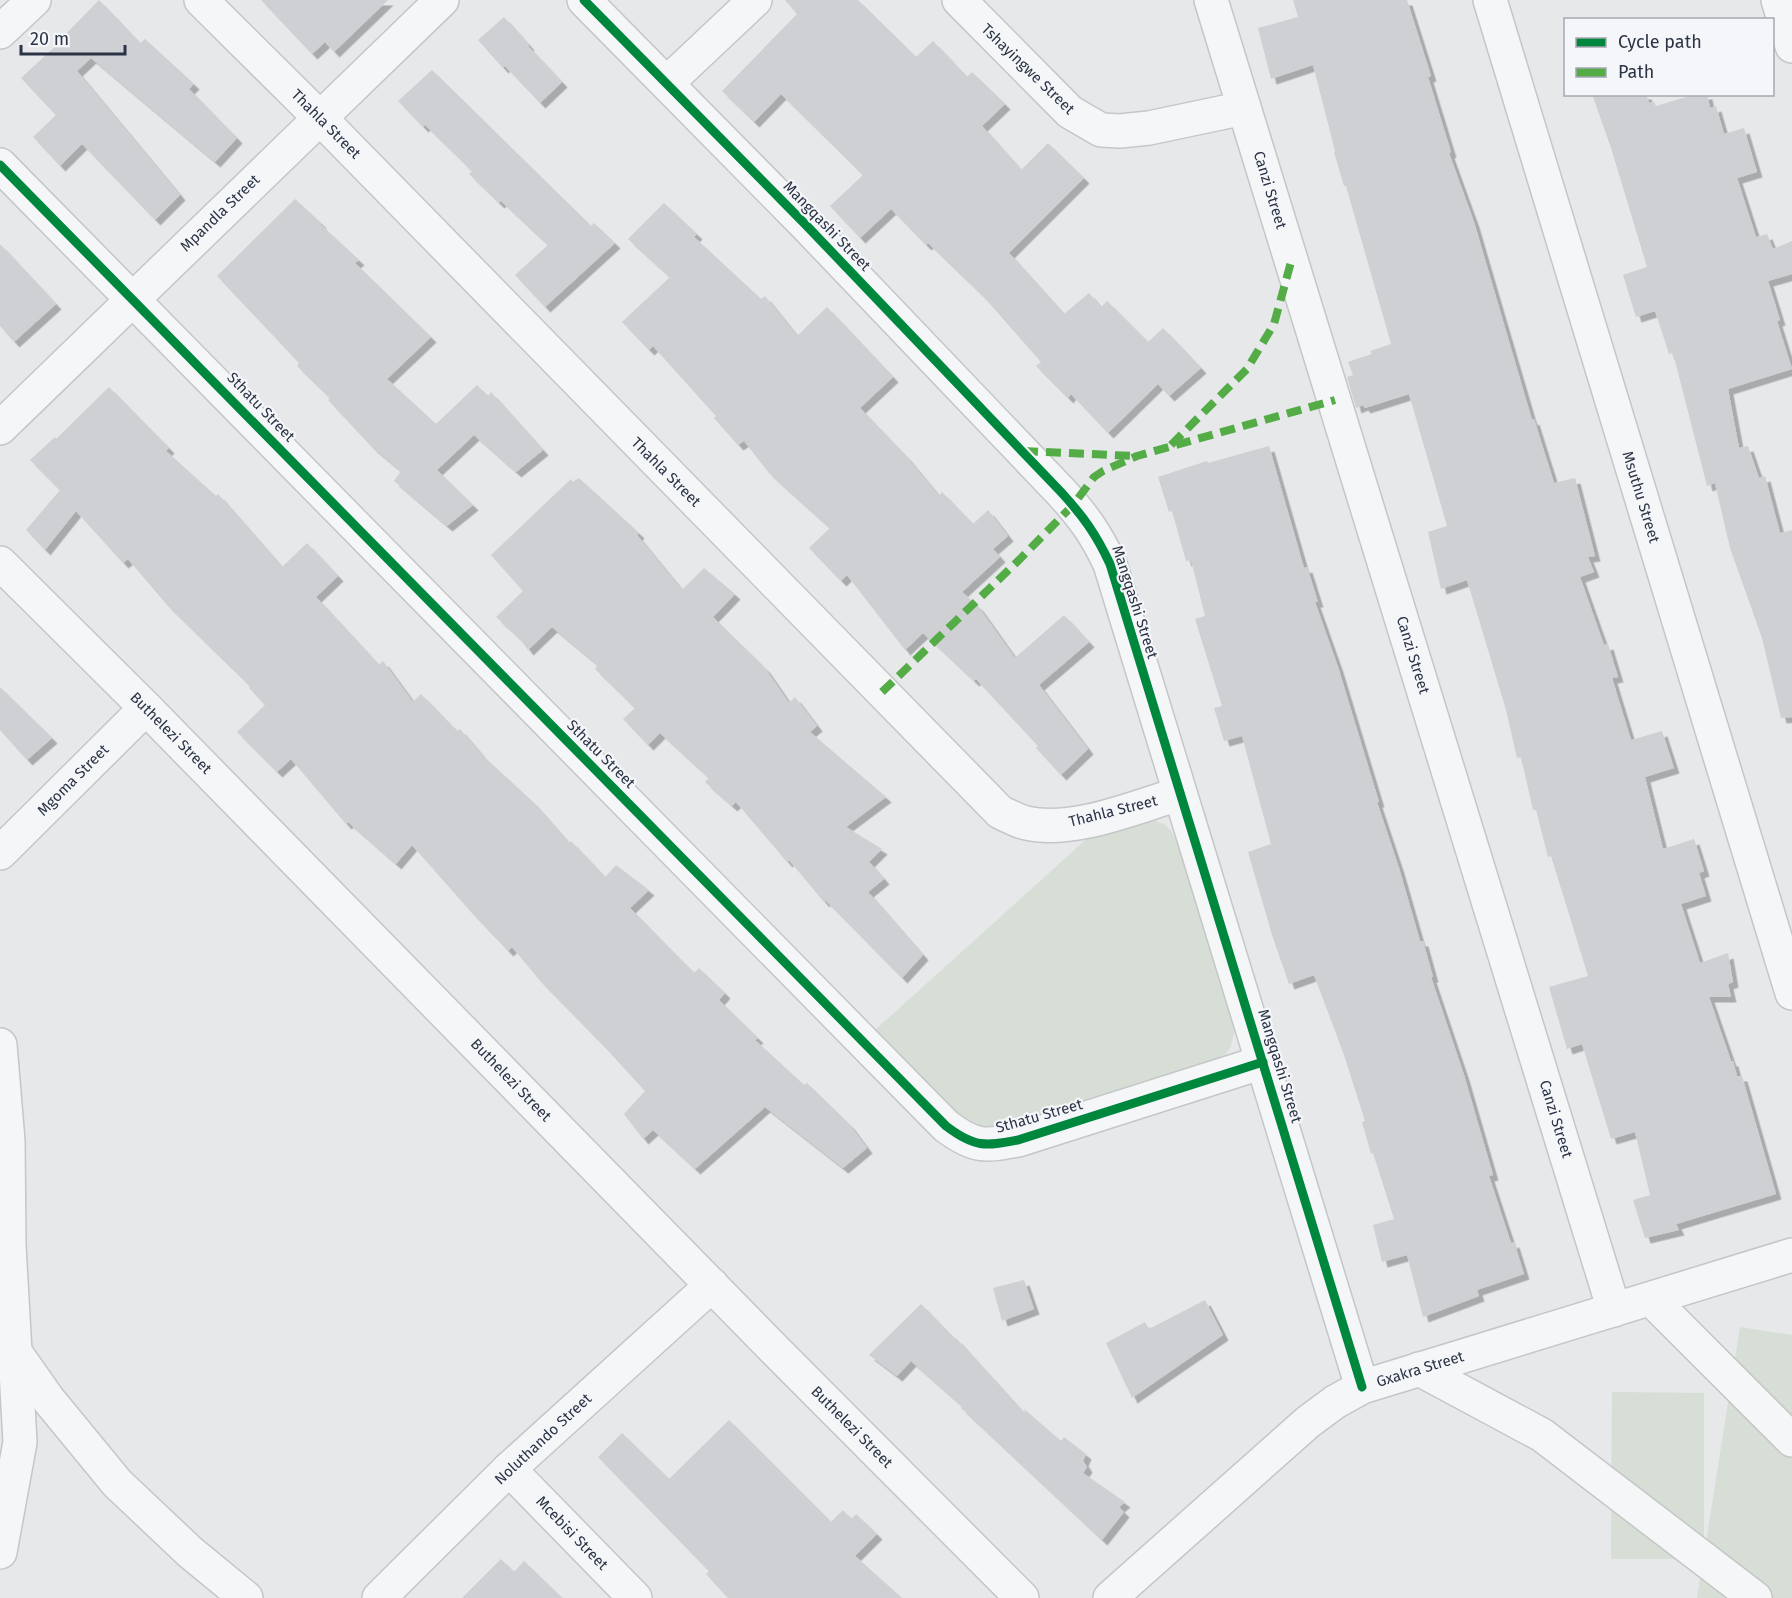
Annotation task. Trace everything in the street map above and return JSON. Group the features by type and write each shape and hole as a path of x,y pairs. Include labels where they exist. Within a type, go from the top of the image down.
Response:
{"street":[{"path":"0,32 34,0"},
{"name":"Thahla Street","path":"201,0 320,117 1000,813 1025,823 1067,824 1104,817 1179,794"},
{"name":"Mpandla Street","path":"0,428 442,0"},
{"name":"Mangqashi Street","path":"584,0 813,233 1090,525 1110,564 1362,1387"},
{"path":"667,83 755,0"},
{"name":"Tshayingwe Street","path":"959,0 1070,112 1101,129 1120,131 1149,128 1244,108"},
{"name":"Canzi Street","path":"1211,0 1614,1310"},
{"name":"Msuthu Street","path":"1490,0 1792,993"},
{"path":"1778,0 1792,46"},
{"name":"Sthatu Street","path":"0,165 938,1118 957,1134 971,1143 989,1145 1018,1140 1263,1062"},
{"name":"Buthelezi Street","path":"0,563 146,708 1022,1598"},
{"name":"Mgoma Street","path":"0,853 146,708"},
{"path":"0,1045 8,1141 8,1342 20,1442 0,1552"},
{"name":"Gxakra Street","path":"1110,1598 1308,1422 1335,1402 1362,1387 1792,1255"},
{"name":"Noluthando Street","path":"379,1598 509,1469 712,1285"},
{"path":"1651,1299 1792,1440"},
{"path":"8,1342 48,1399 117,1483 190,1552 246,1598"},
{"path":"1419,1369 1542,1435 1755,1598"},
{"name":"Mcebisi Street","path":"509,1469 635,1598"}],"shaded area":[{"path":"1146,818 1166,826 1177,843 1235,1029 1231,1046 1223,1058 1000,1131 978,1133 950,1116 874,1031 1091,835"},
{"path":"1740,1327 1792,1335 1792,1598 1697,1598 1703,1559 1611,1559 1612,1392 1704,1393 1704,1555"}],"building":[{"path":"99,0 140,43 145,39 194,84 189,89 237,138 215,162 91,58 77,71 180,195 155,220 82,144 60,166 33,137 56,115 21,78 61,41"},
{"path":"261,0 388,0 334,52 325,42 312,54"},
{"path":"785,0 858,0 916,57 933,41 967,77 972,72 1005,104 982,126 1021,170 1048,143 1084,178 1009,253 1064,314 1089,293 1101,307 1107,301 1148,342 1163,328 1201,368 1169,396 1158,384 1108,433 1071,394 1068,398 1036,366 1041,362 983,296 928,243 926,245 891,209 860,238 830,206 863,175 781,94 754,122 722,91 797,14"},
{"path":"1293,0 1407,0 1431,76 1428,77 1451,152 1449,153 1474,222 1532,420 1534,419 1554,483 1575,478 1595,556 1588,557 1594,572 1580,577 1604,645 1608,644 1618,677 1612,678 1631,740 1662,731 1674,768 1645,777 1663,849 1694,839 1704,871 1699,873 1706,896 1681,904 1700,963 1728,953 1733,982 1728,984 1731,997 1709,997 1737,1076 1742,1076 1776,1194 1676,1224 1679,1230 1645,1238 1633,1200 1650,1195 1635,1132 1611,1139 1582,1044 1567,1049 1549,987 1588,976 1551,856 1548,857 1536,810 1533,810 1521,757 1517,758 1506,710 1467,580 1441,589 1428,532 1447,526 1409,394 1365,408 1363,405 1356,408 1347,377 1353,375 1348,362 1372,354 1370,351 1391,344 1346,186 1344,186 1334,152 1313,65 1271,79 1258,28 1298,17"},
{"path":"504,17 562,82 540,103 505,66 503,68 478,40"},
{"path":"432,70 591,226 594,223 615,243 545,307 515,275 548,245 501,201 499,203 469,174 472,171 398,101"},
{"path":"1593,96 1647,96 1649,103 1654,102 1656,106 1689,96 1707,96 1710,108 1716,106 1724,134 1744,128 1757,172 1737,178 1756,237 1767,234 1773,249 1792,241 1792,274 1768,281 1780,320 1777,321 1792,369 1728,389 1739,448 1748,446 1759,478 1765,476 1780,533 1792,530 1792,717 1781,718 1762,638 1730,548 1715,483 1707,486 1673,353 1669,354 1655,311 1636,317 1623,275 1647,267"},
{"path":"295,199 359,260 355,263 431,337 387,379 436,424 477,385 488,396 491,392 543,450 516,472 474,435 437,470 473,505 447,526 394,481 401,471 372,447 328,400 330,398 297,366 299,363 217,276"},
{"path":"664,203 697,234 694,237 761,299 765,296 797,336 827,307 893,377 860,408 906,456 939,496 942,492 973,524 988,510 1008,536 993,549 1000,557 962,592 978,606 1015,658 1064,615 1089,642 1039,685 1088,749 1061,775 1036,748 1038,746 976,679 974,681 923,633 905,650 847,575 841,581 809,548 830,528 769,473 744,441 738,445 714,418 716,416 653,346 649,350 622,322 670,277 628,239"},
{"path":"0,244 56,304 14,342 0,326"},
{"path":"109,387 169,448 166,451 216,496 218,494 282,567 307,543 338,576 316,597 379,665 383,661 413,702 421,694 457,731 460,729 483,756 533,802 569,843 571,841 605,877 616,865 649,890 630,908 694,973 699,968 725,993 719,1000 758,1038 755,1040 804,1085 807,1083 849,1124 867,1148 843,1168 765,1107 695,1169 653,1130 643,1139 624,1114 645,1091 542,983 512,947 508,951 472,913 412,845 396,864 348,822 346,824 291,759 277,772 237,732 265,705 249,688 250,686 168,606 128,559 123,563 76,511 45,550 26,530 60,490 30,460 55,437 56,439"},
{"path":"1269,446 1304,568 1307,567 1318,602 1315,602 1338,667 1420,941 1423,941 1433,977 1431,977 1464,1075 1493,1175 1489,1176 1511,1243 1514,1242 1524,1274 1477,1290 1479,1296 1423,1317 1407,1255 1382,1262 1373,1225 1394,1219 1373,1153 1371,1154 1362,1122 1365,1121 1344,1055 1314,975 1289,984 1272,935 1248,852 1271,844 1242,736 1224,741 1214,708 1222,706 1195,619 1205,616 1191,560 1186,561 1172,511 1169,512 1158,477 1207,461 1208,463"},
{"path":"579,478 639,533 637,535 682,590 704,568 735,594 713,617 765,668 789,703 795,697 817,726 810,732 886,797 846,827 882,849 869,862 884,879 868,892 923,955 902,978 825,900 824,902 736,802 732,806 705,782 709,778 660,733 648,745 623,719 635,708 595,669 598,665 552,627 528,650 520,639 496,617 523,591 491,555 571,479 573,482"},
{"path":"0,687 52,738 27,760 0,730"},
{"path":"1024,1280 1034,1309 1002,1321 993,1288"},
{"path":"1205,1300 1223,1335 1132,1398 1106,1343 1145,1322 1149,1329"},
{"path":"921,1304 956,1338 1025,1414 1024,1409 1061,1441 1064,1437 1086,1454 1083,1461 1087,1467 1083,1473 1125,1502 1119,1507 1124,1512 1102,1540 961,1408 962,1406 911,1361 897,1376 869,1355"},
{"path":"729,1420 831,1522 843,1510 851,1519 856,1514 877,1534 855,1556 902,1598 728,1598 706,1574 709,1571 598,1457 622,1433 669,1479"},
{"path":"501,1559 514,1572 524,1561 562,1598 462,1598"}],"marked path":[{"path":"1171,445 1247,369 1274,324 1291,262"},
{"path":"882,692 1019,560 1073,505 1094,477 1103,471 1137,456 1335,400"},
{"path":"1023,451 1134,456"}],"cycle path":[{"path":"584,0 805,224 1061,492 1100,543 1110,564 1362,1387"},
{"path":"0,165 946,1126 980,1144 1018,1140 1263,1062"}]}
